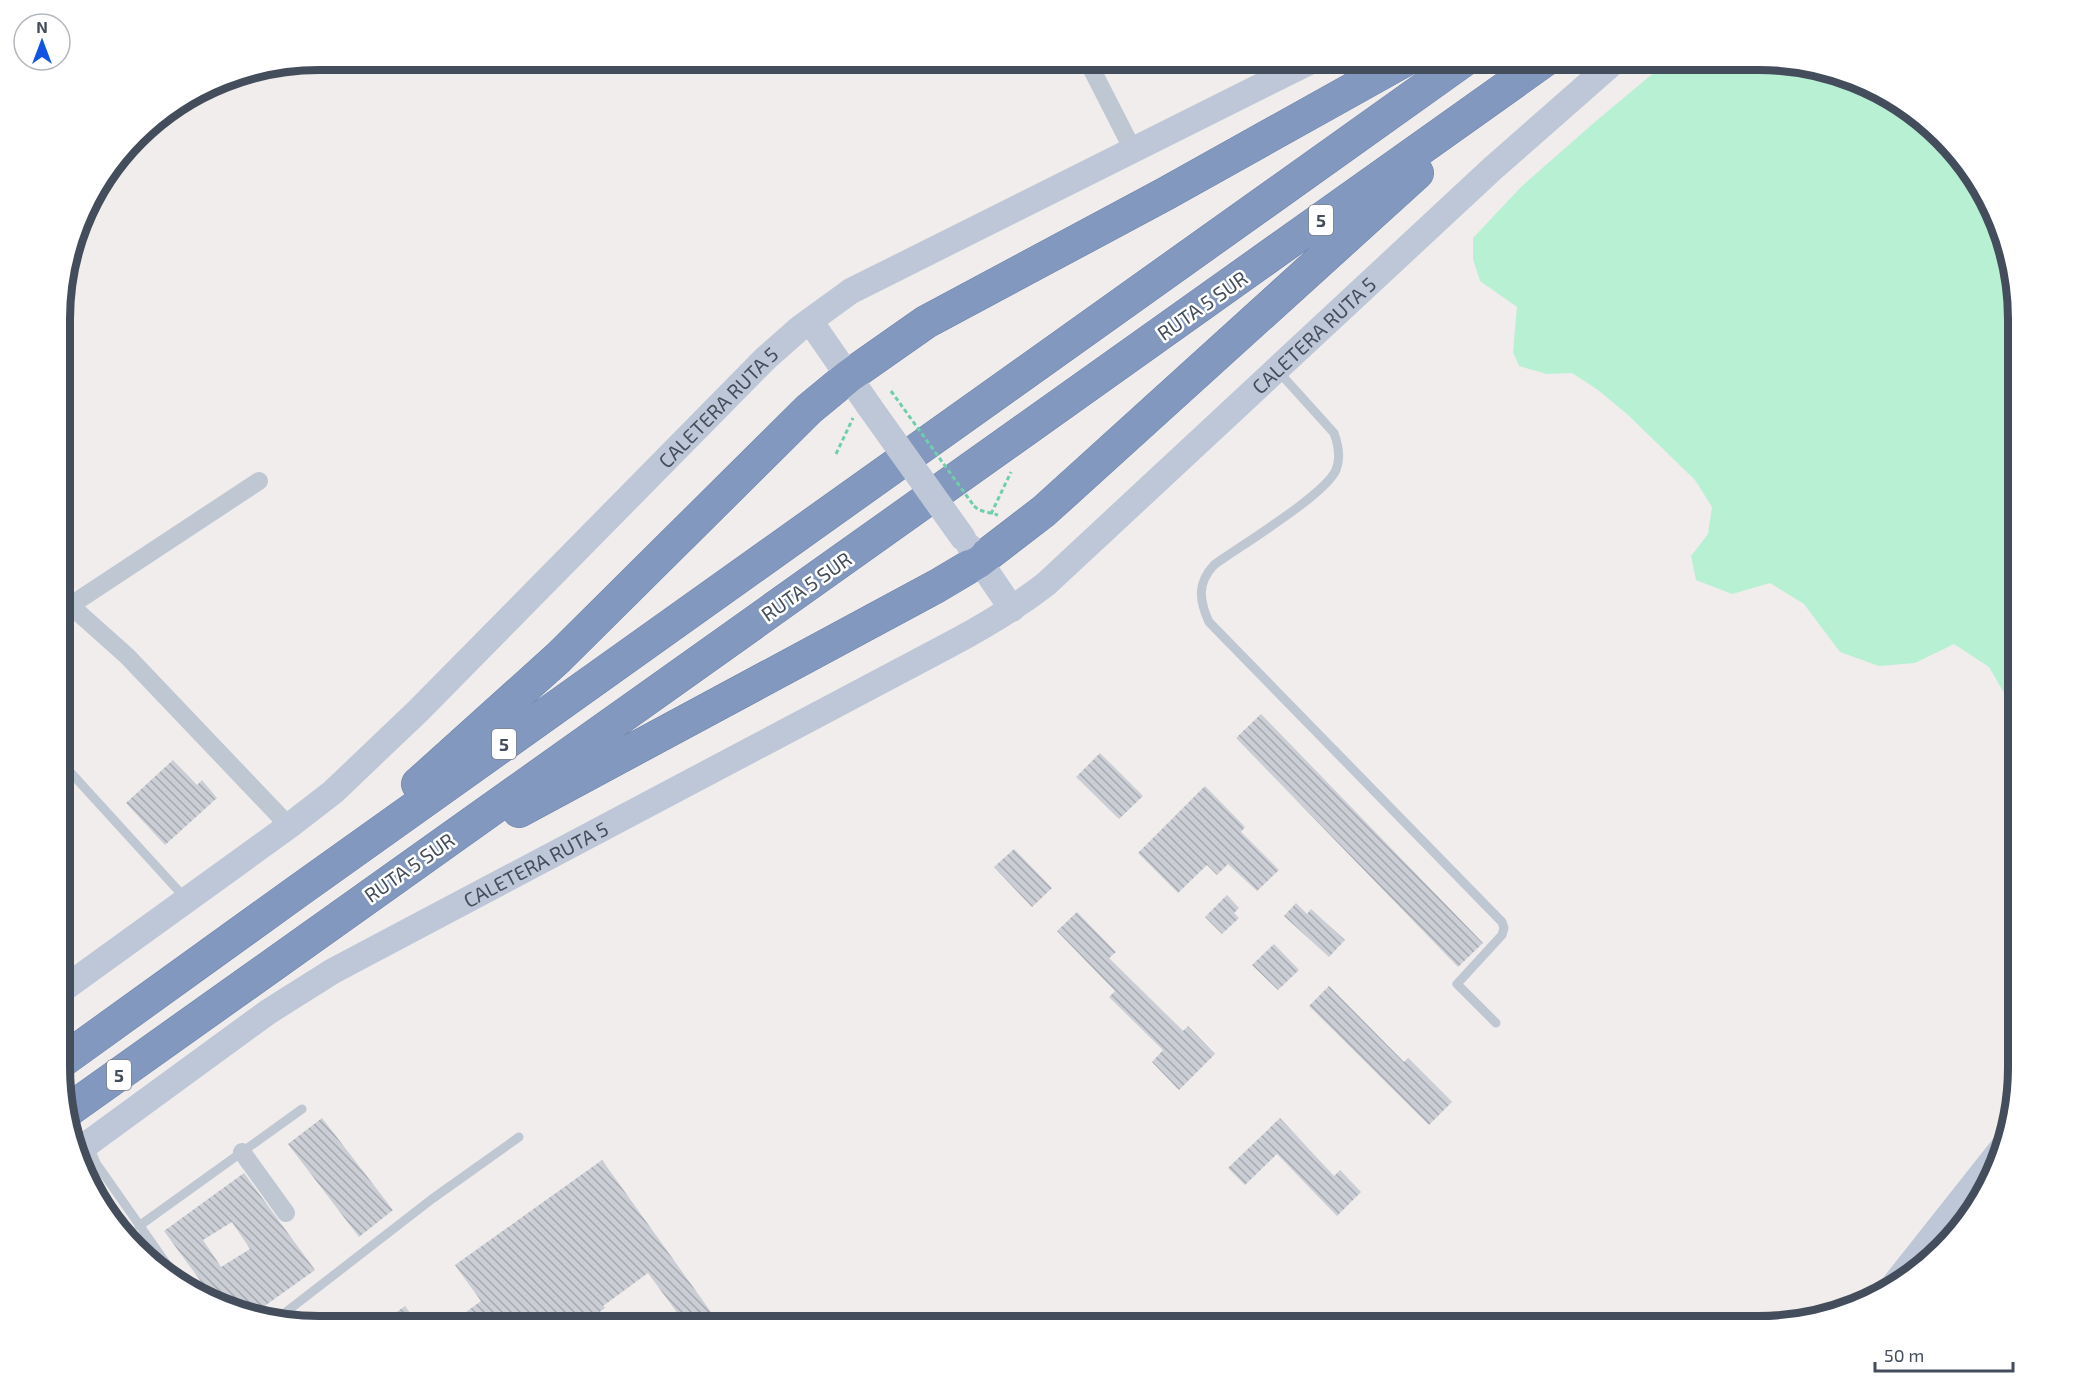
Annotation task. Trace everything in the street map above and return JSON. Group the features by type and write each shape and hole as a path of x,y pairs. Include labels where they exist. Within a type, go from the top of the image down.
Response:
{"highway":[{"path":"298,891 558,658 809,409 849,376 926,322 1165,194 1387,70"},
{"name":"5","path":"70,1055 1450,70"},
{"name":"RUTA 5 SUR","path":"74,1106 1531,70"},
{"path":"393,879 927,592 971,549 1044,511 1533,70"}],"street":[{"path":"1092,70 1133,150"},
{"name":"CALETERA RUTA 5","path":"70,984 187,901 333,792 418,711 766,358 810,321 851,291 882,274 1005,215 1293,70"},
{"name":"CALETERA RUTA 5","path":"84,1146 268,1012 333,971 949,645 1012,609 1046,584 1492,169 1605,70"},
{"path":"810,321 849,376 860,413 971,549 1012,609"},
{"path":"70,600 260,481"},
{"path":"70,605 127,656 289,826"},
{"path":"242,1152 286,1213"},
{"path":"1923,1255 1936,1241 1985,1173"}],"lane":[{"path":"1276,370 1334,433 1338,444 1336,468 1321,489 1214,565 1205,575 1201,589 1205,613 1209,622 1502,922 1502,935 1457,984 1496,1023"},
{"path":"70,772 187,901"},
{"path":"139,1227 302,1109"},
{"path":"285,1313 432,1199 519,1137"},
{"path":"85,1149 156,1255"}],"path":[{"path":"891,391 974,506"},
{"path":"836,454 860,413"},
{"path":"991,514 998,501"}],"green space":[{"path":"1657,70 1760,70 1808,75 1855,89 1898,112 1936,143 1967,181 1990,224 2004,271 2008,303 2008,700 1989,667 1954,644 1915,663 1879,666 1840,652 1804,604 1770,583 1732,594 1696,580 1691,556 1708,534 1712,507 1695,480 1627,414 1598,390 1572,373 1547,374 1519,366 1513,352 1517,307 1480,281 1473,259 1473,238 1522,186"}],"building":[{"path":"1261,714 1483,943 1458,967 1236,738"},
{"path":"1100,753 1143,796 1119,819 1076,777"},
{"path":"173,760 197,785 202,780 217,798 165,845 126,803"},
{"path":"1205,786 1245,827 1241,832 1279,870 1257,891 1228,864 1217,875 1207,865 1178,893 1138,853"},
{"path":"1014,849 1052,888 1032,907 994,867"},
{"path":"1227,895 1239,908 1234,913 1239,918 1222,934 1205,917"},
{"path":"1296,903 1307,914 1311,909 1345,940 1329,957 1284,916"},
{"path":"1077,912 1116,952 1109,958 1183,1031 1188,1026 1215,1054 1179,1090 1152,1062 1163,1050 1109,997 1115,991 1057,931"},
{"path":"1274,944 1299,970 1278,990 1252,965"},
{"path":"1329,986 1404,1062 1408,1058 1452,1102 1429,1125 1309,1006"},
{"path":"322,1118 393,1210 359,1237 288,1144"},
{"path":"1280,1118 1334,1176 1340,1170 1361,1192 1337,1216 1277,1154 1245,1185 1228,1168"},
{"path":"602,1160 714,1316 680,1316 648,1273 603,1306 605,1308 594,1316 461,1316 481,1301 455,1265"},
{"path":"244,1173 315,1270 261,1309 224,1297 206,1288 164,1231","holes":["232,1222 250,1249 221,1267 203,1240"]},
{"path":"405,1306 412,1316 391,1316"}]}
